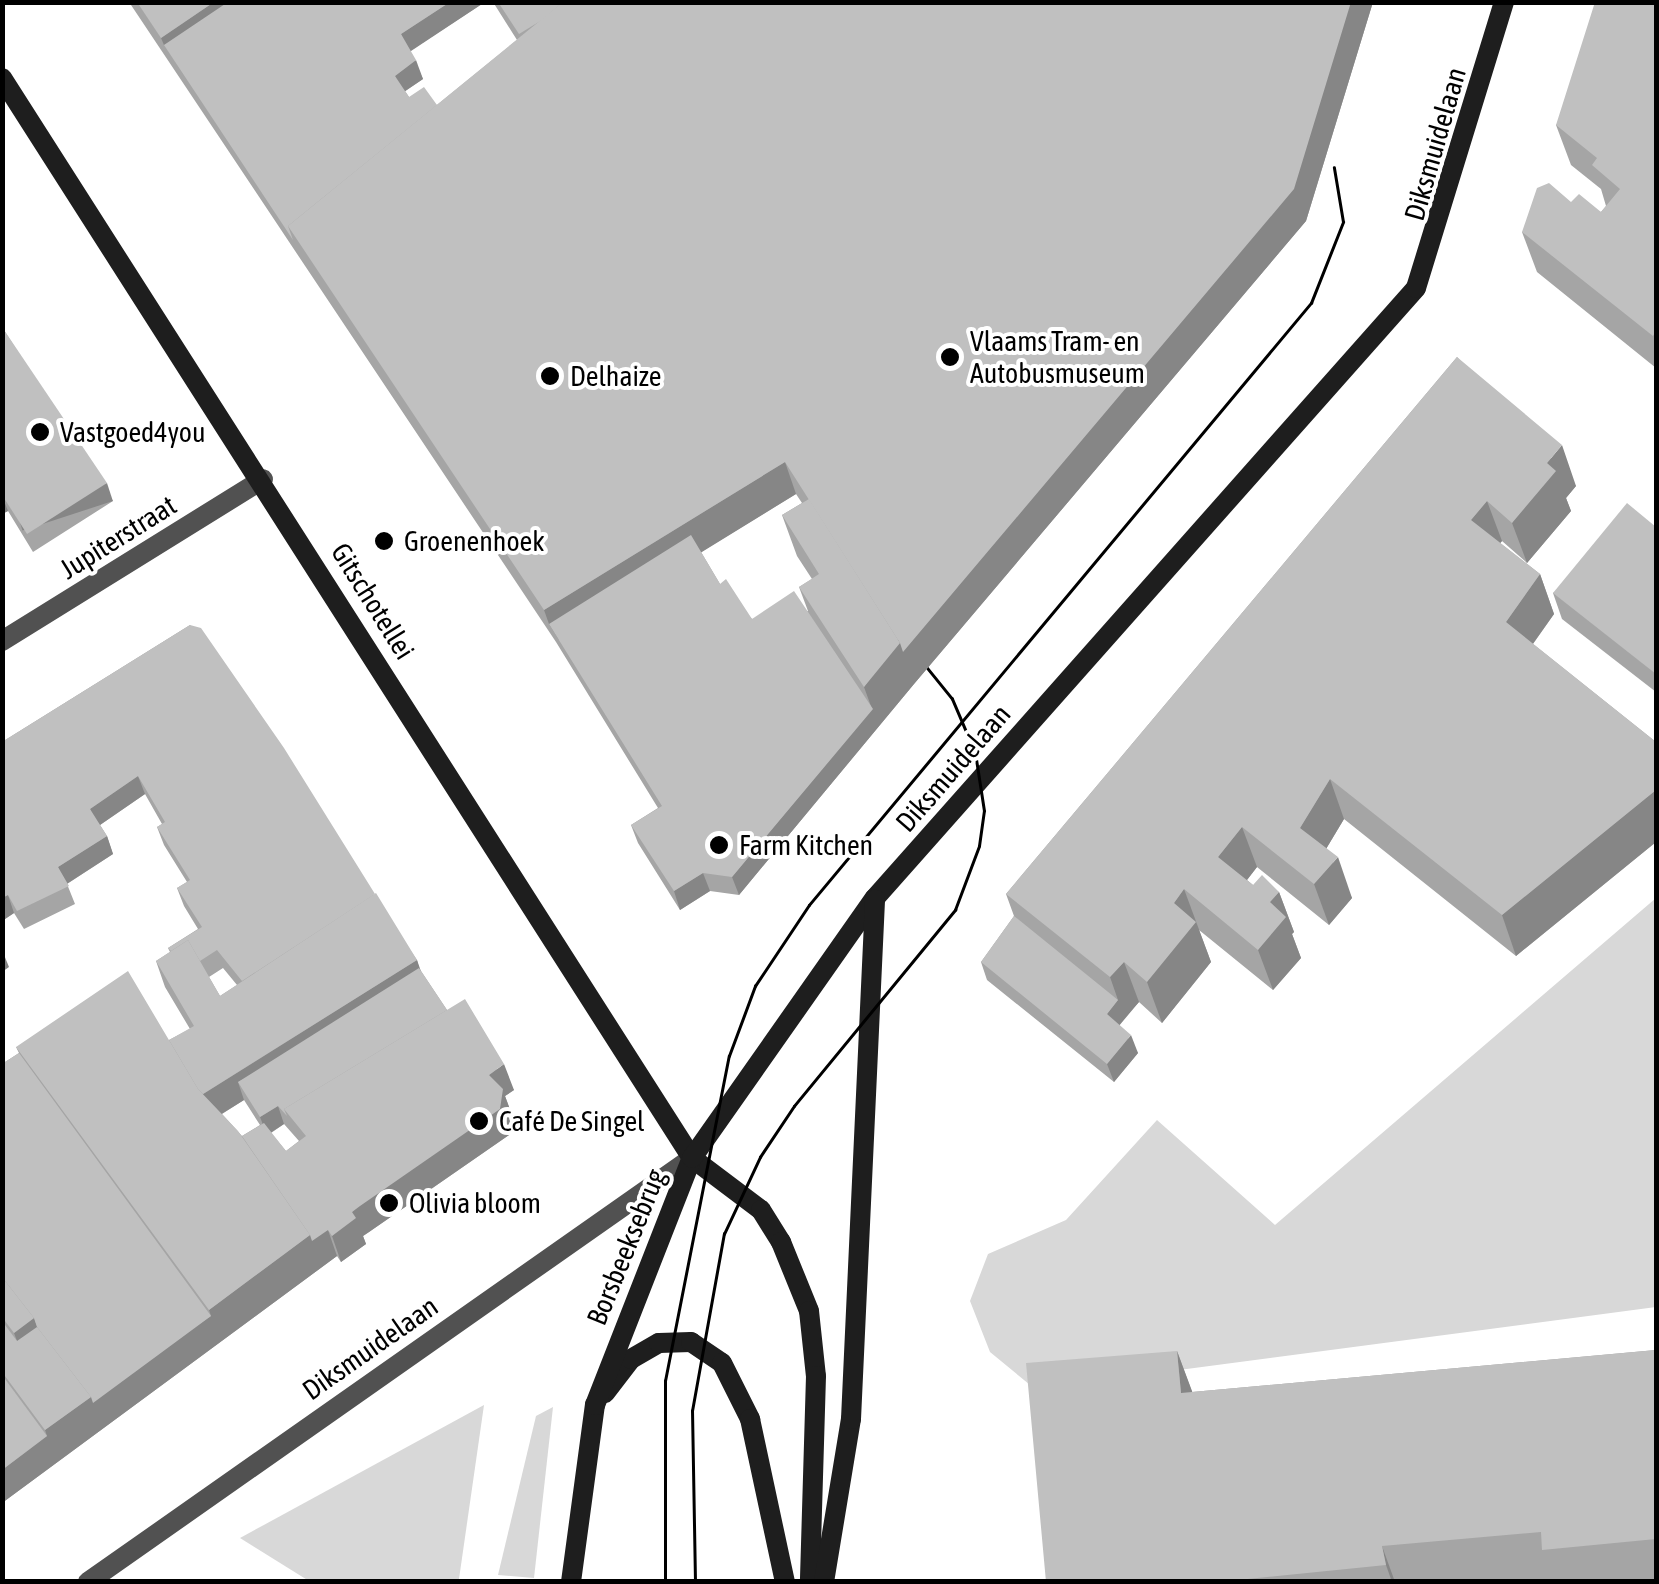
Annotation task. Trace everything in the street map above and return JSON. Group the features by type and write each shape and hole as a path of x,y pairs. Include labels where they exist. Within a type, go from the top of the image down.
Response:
{"street":[{"name":"Diksmuidelaan","path":"88,1582 692,1158 875,898 1416,288 1436,240 1504,2"},
{"name":"Gitschotellei","path":"2,78 263,479 692,1158"},
{"name":"Jupiterstraat","path":"2,641 263,479"},
{"path":"824,1582 852,1418 875,898"},
{"name":"Borsbeeksebrug","path":"572,1582 595,1405 692,1158 761,1210 798,1276 808,1312 816,1376 810,1582"},
{"name":"Borsbeeksebrug","path":"595,1405 631,1359 658,1344 691,1342 722,1364 750,1419 785,1582"}],"shaded area":[{"path":"1656,898 1656,1307 1035,1389 990,1352 970,1301 988,1254 1066,1220 1157,1120 1275,1225"},
{"path":"484,1405 459,1579 309,1581 240,1538"},
{"path":"553,1407 534,1578 498,1575 536,1416"}],"building":[{"path":"137,2 214,2 161,38"},
{"path":"228,2 450,2 401,34 416,60 395,76 409,97 424,87 437,105 288,226 293,240 164,45"},
{"path":"498,2 562,2 562,3 519,34"},
{"name":"Vlaams Tram- en Autobusmuseum","path":"563,2 1351,2 1294,189 903,652 785,462 544,610 288,226"},
{"path":"1595,2 1656,2 1653,336 1522,232 1537,188 1549,183 1571,202 1579,194 1601,212 1620,189 1592,165 1597,158 1556,125"},
{"path":"2,327 107,483 27,534 2,495"},
{"path":"1457,357 1562,445 1547,463 1556,471 1512,523 1487,501 1471,520 1540,574 1506,622 1656,742 1656,790 1502,915 1330,779 1300,828 1338,857 1314,884 1242,827 1218,857 1253,885 1262,875 1279,892 1270,902 1286,917 1258,950 1184,889 1174,903 1196,922 1147,982 1124,962 1110,977 1006,894"},
{"path":"809,499 900,643 864,687 799,587 819,574 782,515"},
{"path":"1627,503 1656,527 1656,674 1553,593"},
{"path":"691,535 720,584 726,579 752,619 794,591 873,709 732,877 703,873 674,891 631,825 662,806 549,624"},
{"path":"190,625 201,628 284,748 375,894 242,981 217,950 200,961 188,940 171,951 168,948 202,927 177,888 190,880 157,827 165,822 138,776 90,809 107,836 58,867 69,886 17,911 8,895 2,898 2,742"},
{"path":"376,893 417,960 203,1094 169,1040 194,1026 156,961 188,940 220,996"},
{"path":"1014,916 1118,1000 1107,1014 1131,1035 1107,1064 981,962"},
{"path":"419,968 447,1010 284,1109 287,1116 278,1106 260,1117 238,1082"},
{"path":"128,971 198,1089 238,1131 310,1235 209,1310 16,1047"},
{"path":"465,999 504,1064 489,1075 503,1089 500,1109 352,1212 356,1218 332,1236 328,1230 312,1241 242,1136 264,1123 286,1151 306,1136 284,1109"},
{"path":"19,1053 211,1316 93,1403 2,1277 2,1064"},
{"path":"2,1277 34,1318 14,1333 2,1317"},
{"path":"2,1321 17,1341 37,1327 91,1397 45,1430 2,1372"},
{"path":"1656,1350 1656,1539 1542,1550 1541,1532 1382,1546 1386,1565 1218,1582 1046,1582 1026,1363 1177,1351 1181,1393"},
{"path":"2,1375 47,1436 2,1470"}],"tram line":[{"path":"665,1582 665,1381 729,1056 755,986 809,905 1311,303 1343,222 1334,168"},
{"path":"695,1582 692,1411 724,1234 760,1157 794,1106 955,910 979,846 984,811 975,753 952,699 927,668"}],"place":[{"name":"Vlaams Tram- en Autobusmuseum","path":"950,357"},
{"name":"Delhaize","path":"550,376"},
{"name":"Vastgoed4you","path":"40,432"},
{"name":"Groenenhoek","path":"384,541"},
{"name":"Farm Kitchen","path":"719,845"},
{"name":"Café De Singel","path":"479,1121"},
{"name":"Olivia bloom","path":"389,1203"}]}
